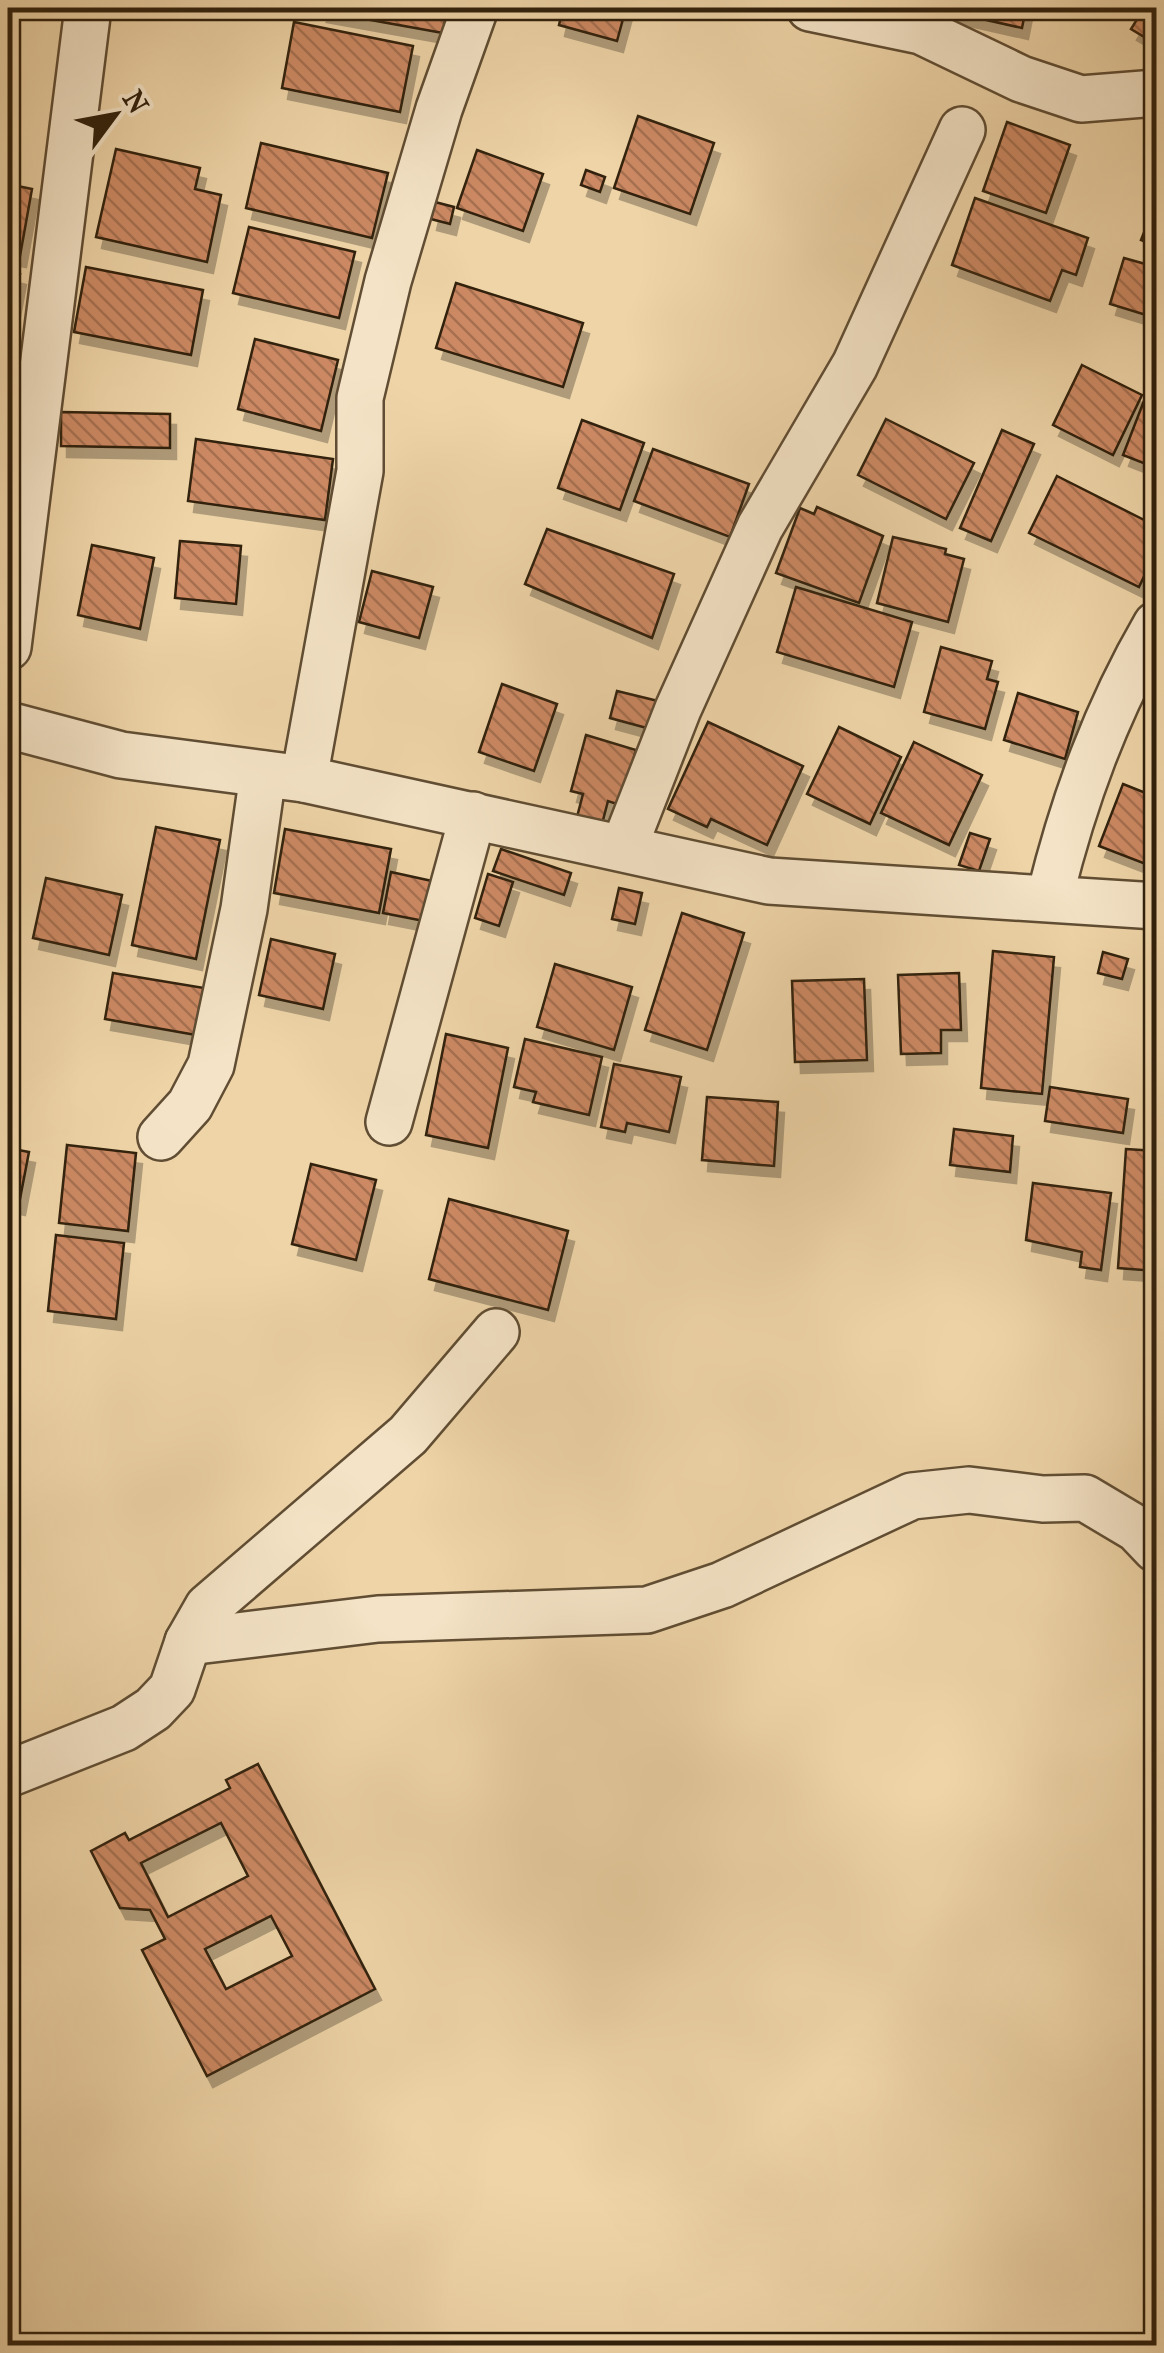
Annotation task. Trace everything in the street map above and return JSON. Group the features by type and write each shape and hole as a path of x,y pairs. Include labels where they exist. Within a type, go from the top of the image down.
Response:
{"street":[{"path":"8,647 88,8"},
{"path":"160,1137 190,1105 211,1065 244,909 283,776 360,471 360,398 388,282 439,108 476,8"},
{"path":"810,8 921,31 1021,80 1081,99 1156,94"},
{"path":"624,847 678,710 760,527 855,365 962,130"},
{"path":"1050,896 1072,804 1121,685 1156,625"},
{"path":"8,726 121,755 283,776 769,881 1050,896 1156,906"},
{"path":"389,1122 472,816"},
{"path":"8,1774 124,1728 153,1709 172,1689 188,1642 208,1607 408,1436 496,1332"},
{"path":"188,1642 378,1619 647,1610 722,1585 912,1496 969,1490 1043,1499 1085,1498 1137,1529 1156,1549"}],"building":[{"path":"447,8 443,33 321,11"},
{"path":"563,8 626,8 617,41 559,25"},
{"path":"933,8 1026,8 1022,28"},
{"path":"1144,8 1156,8 1156,44 1131,29"},
{"path":"294,22 413,46 400,112 282,88"},
{"path":"638,116 714,143 690,214 614,188"},
{"path":"1007,122 1070,145 1046,213 983,191"},
{"path":"261,143 388,173 372,238 246,208"},
{"path":"116,149 200,168 195,189 221,195 207,262 96,237"},
{"path":"477,150 543,174 523,231 457,208"},
{"path":"586,170 605,177 600,192 581,185"},
{"path":"8,184 32,189 20,256 8,254"},
{"path":"975,198 1088,238 1076,275 1062,270 1050,301 952,265"},
{"path":"435,202 454,207 450,224 431,219"},
{"path":"1156,202 1156,246 1141,240"},
{"path":"249,227 355,252 339,318 233,293"},
{"path":"1124,258 1156,267 1156,318 1110,304"},
{"path":"86,267 203,290 191,355 74,332"},
{"path":"8,271 20,274 8,337"},
{"path":"456,283 583,323 563,387 436,348"},
{"path":"255,339 338,360 321,431 238,409"},
{"path":"1082,365 1142,395 1113,455 1053,425"},
{"path":"1147,393 1156,397 1156,468 1123,455"},
{"path":"61,412 170,414 170,448 61,446"},
{"path":"886,419 974,463 946,519 858,475"},
{"path":"582,420 644,443 620,510 558,488"},
{"path":"1002,430 1034,444 991,541 960,528"},
{"path":"196,439 333,459 325,520 188,501"},
{"path":"653,449 749,484 730,537 634,501"},
{"path":"1057,476 1156,526 1156,551 1139,587 1029,533"},
{"path":"817,507 883,536 859,603 776,573 800,508 814,514"},
{"path":"547,529 674,574 652,638 525,584"},
{"path":"893,537 946,549 945,554 964,559 948,622 877,603"},
{"path":"180,541 241,546 236,604 175,598"},
{"path":"92,545 154,558 140,629 78,615"},
{"path":"372,571 433,587 419,638 359,622"},
{"path":"796,587 912,622 894,687 777,652"},
{"path":"941,647 992,661 987,679 998,682 985,729 924,712"},
{"path":"502,684 557,704 534,771 479,752"},
{"path":"617,691 662,702 654,730 610,718"},
{"path":"1018,693 1078,712 1065,759 1004,740"},
{"path":"708,722 803,766 767,845 711,819 707,827 668,809"},
{"path":"839,727 901,757 870,824 807,794"},
{"path":"586,735 636,750 620,805 608,801 602,824 577,817 583,794 571,791"},
{"path":"914,742 982,775 949,845 881,813"},
{"path":"1123,784 1156,797 1156,868 1099,846"},
{"path":"156,827 220,840 196,959 132,945"},
{"path":"285,829 391,849 379,913 274,893"},
{"path":"970,833 990,839 979,871 959,865"},
{"path":"501,849 571,873 564,895 493,871"},
{"path":"391,872 432,881 424,921 383,913"},
{"path":"488,874 513,882 499,926 475,918"},
{"path":"46,878 122,895 109,955 33,938"},
{"path":"619,888 642,893 635,924 612,919"},
{"path":"682,913 744,933 707,1050 645,1030"},
{"path":"271,939 335,954 323,1009 259,995"},
{"path":"993,951 1054,957 1042,1094 981,1088"},
{"path":"1103,952 1128,959 1122,979 1098,973"},
{"path":"555,964 632,987 614,1050 537,1027"},
{"path":"113,973 204,988 196,1035 105,1019"},
{"path":"959,973 961,1030 941,1030 941,1053 901,1054 898,975"},
{"path":"864,979 867,1060 795,1062 792,981"},
{"path":"446,1034 508,1048 488,1148 426,1135"},
{"path":"525,1039 602,1057 589,1115 533,1102 536,1092 514,1087"},
{"path":"614,1064 681,1077 669,1132 627,1123 625,1132 601,1127"},
{"path":"1050,1087 1128,1099 1123,1133 1045,1121"},
{"path":"707,1097 778,1102 774,1166 702,1160"},
{"path":"954,1129 1013,1136 1010,1172 950,1165"},
{"path":"67,1145 136,1153 128,1231 59,1223"},
{"path":"8,1148 29,1152 19,1204 10,1202 8,1212"},
{"path":"1126,1149 1156,1151 1156,1271 1118,1268"},
{"path":"311,1164 376,1180 356,1260 292,1244"},
{"path":"1033,1183 1111,1193 1101,1270 1080,1267 1082,1252 1026,1240"},
{"path":"449,1199 568,1231 548,1310 429,1279"},
{"path":"56,1235 124,1243 116,1319 48,1311"},
{"path":"258,1764 375,1989 207,2076 142,1950 165,1939 150,1910 120,1908 91,1851 125,1833 129,1840 230,1788 226,1780","holes":["221,1823 248,1876 168,1917 141,1863","271,1916 292,1956 226,1989 205,1949"]}]}
